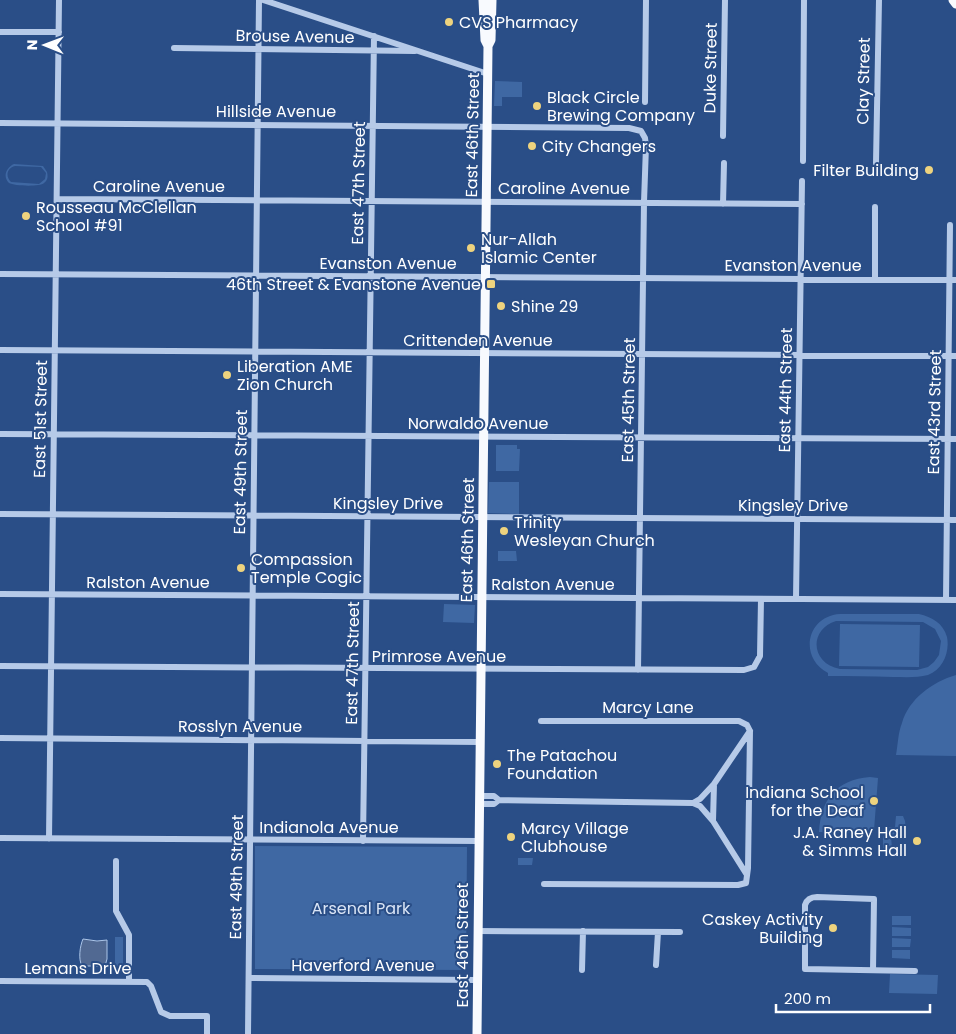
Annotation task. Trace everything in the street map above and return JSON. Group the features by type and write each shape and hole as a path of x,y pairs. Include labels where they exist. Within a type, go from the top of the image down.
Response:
{"main road":[{"name":"East 46th Street","path":"477,1034 476,980 488,126 488,46 485,40 483,0"},
{"name":"East 46th Street","path":"488,46 491,40 492,0"},
{"path":"953,0 956,4"}],"street":[{"name":"East 51st Street","path":"49,839 59,0"},
{"name":"East 49th Street","path":"248,1034 259,0"},
{"path":"263,0 488,74"},
{"path":"645,102 646,0"},
{"name":"Duke Street","path":"723,136 724,0"},
{"path":"803,161 804,0"},
{"name":"Clay Street","path":"876,163 878,0"},
{"path":"0,32 59,32"},
{"name":"East 47th Street","path":"364,841 374,36"},
{"name":"Brouse Avenue","path":"174,48 415,50"},
{"name":"Hillside Avenue","path":"0,123 488,126 629,128 641,131"},
{"name":"East 45th Street","path":"638,670 646,143 641,131"},
{"path":"723,204 724,163"},
{"name":"East 44th Street","path":"796,599 802,181"},
{"name":"Caroline Avenue","path":"57,199 802,204"},
{"path":"874,279 875,207"},
{"name":"East 43rd Street","path":"946,600 948,356 953,280 950,225"},
{"name":"Evanston Avenue","path":"0,274 953,280"},
{"name":"Crittenden Avenue","path":"0,350 956,356"},
{"name":"Norwaldo Avenue","path":"0,434 956,439"},
{"name":"Kingsley Drive","path":"0,514 956,520"},
{"name":"Ralston Avenue","path":"0,594 956,600"},
{"name":"Primrose Avenue","path":"0,666 744,670 751,669 756,665 760,656 761,599"},
{"name":"Marcy Lane","path":"540,721 739,721 747,725 750,731"},
{"path":"693,803 700,799 714,784 750,731"},
{"path":"544,884 738,885 746,882 750,731"},
{"name":"Rosslyn Avenue","path":"0,738 480,742"},
{"path":"714,784 714,820"},
{"path":"479,800 494,804 498,800 693,803 700,806 714,820 747,875"},
{"name":"Indianola Avenue","path":"0,838 478,841"},
{"path":"116,861 116,911 129,935 129,982"},
{"path":"873,970 874,899 817,896 807,901 805,905 805,969 915,971"},
{"path":"477,931 680,932"},
{"path":"582,970 583,931"},
{"path":"656,965 658,932"},
{"name":"Haverford Avenue","path":"249,978 476,980"},
{"name":"Lemans Drive","path":"0,981 148,983 161,1012 166,1016 207,1016 207,1034"}],"green space":[{"path":"495,81 522,82 522,97 502,97 502,106 494,106"},
{"path":"11,165 43,166 47,172 47,179 44,183 38,185 9,183 6,175 7,169","holes":["15,166 41,167 46,173 45,179 39,184 11,182 8,177 9,170"]},
{"path":"496,445 517,445 517,449 520,449 519,471 496,471"},
{"path":"489,482 519,482 519,514 488,513"},
{"path":"498,551 516,551 517,561 498,561"},
{"path":"444,604 475,605 474,623 443,622"},
{"path":"840,614 924,615 936,621 943,628 948,643 946,654 938,669 924,676 828,676 828,673 819,666 813,657 810,648 810,638 820,622 829,616","holes":["836,621 923,622 935,629 941,641 939,655 928,667 917,670 840,669 830,666 823,661 819,654 817,639 827,625"]},
{"path":"840,624 920,625 919,667 839,666"},
{"path":"956,675 956,756 896,755 901,727 910,706 930,687"},
{"path":"870,777 878,778 874,830 870,833 819,832 823,810 832,793 848,782"},
{"path":"896,816 903,816 906,833 894,834 891,837 892,848 887,851 883,848 884,828 895,827"},
{"name":"Arsenal Park","path":"255,846 467,847 466,970 255,969"},
{"path":"518,858 533,858 532,865 518,865"},
{"path":"892,916 911,916 911,925 892,925"},
{"path":"892,927 911,928 911,936 892,936"},
{"path":"115,937 123,937 123,968 115,968"},
{"path":"892,938 911,939 910,947 892,947"},
{"path":"892,950 910,950 910,959 892,958"},
{"path":"890,974 938,975 937,994 889,993"}],"shaded area":[{"path":"83,939 107,940 105,966 82,966 80,952"}],"place":[{"name":"CVS Pharmacy","path":"449,22"},
{"name":"Black Circle Brewing Company","path":"537,106"},
{"name":"City Changers","path":"532,146"},
{"name":"Filter Building","path":"929,170"},
{"name":"Rousseau McClellan School #91","path":"26,216"},
{"name":"Nur-Allah Islamic Center","path":"471,248"},
{"name":"46th Street & Evanstone Avenue","path":"491,284"},
{"name":"Shine 29","path":"501,306"},
{"name":"Liberation AME Zion Church","path":"227,375"},
{"name":"Trinity Wesleyan Church","path":"504,531"},
{"name":"Compassion Temple Cogic","path":"241,568"},
{"name":"The Patachou Foundation","path":"497,764"},
{"name":"Indiana School for the Deaf","path":"874,801"},
{"name":"Marcy Village Clubhouse","path":"511,837"},
{"name":"J.A. Raney Hall & Simms Hall","path":"917,841"},
{"name":"Caskey Activity Building","path":"833,928"}]}
